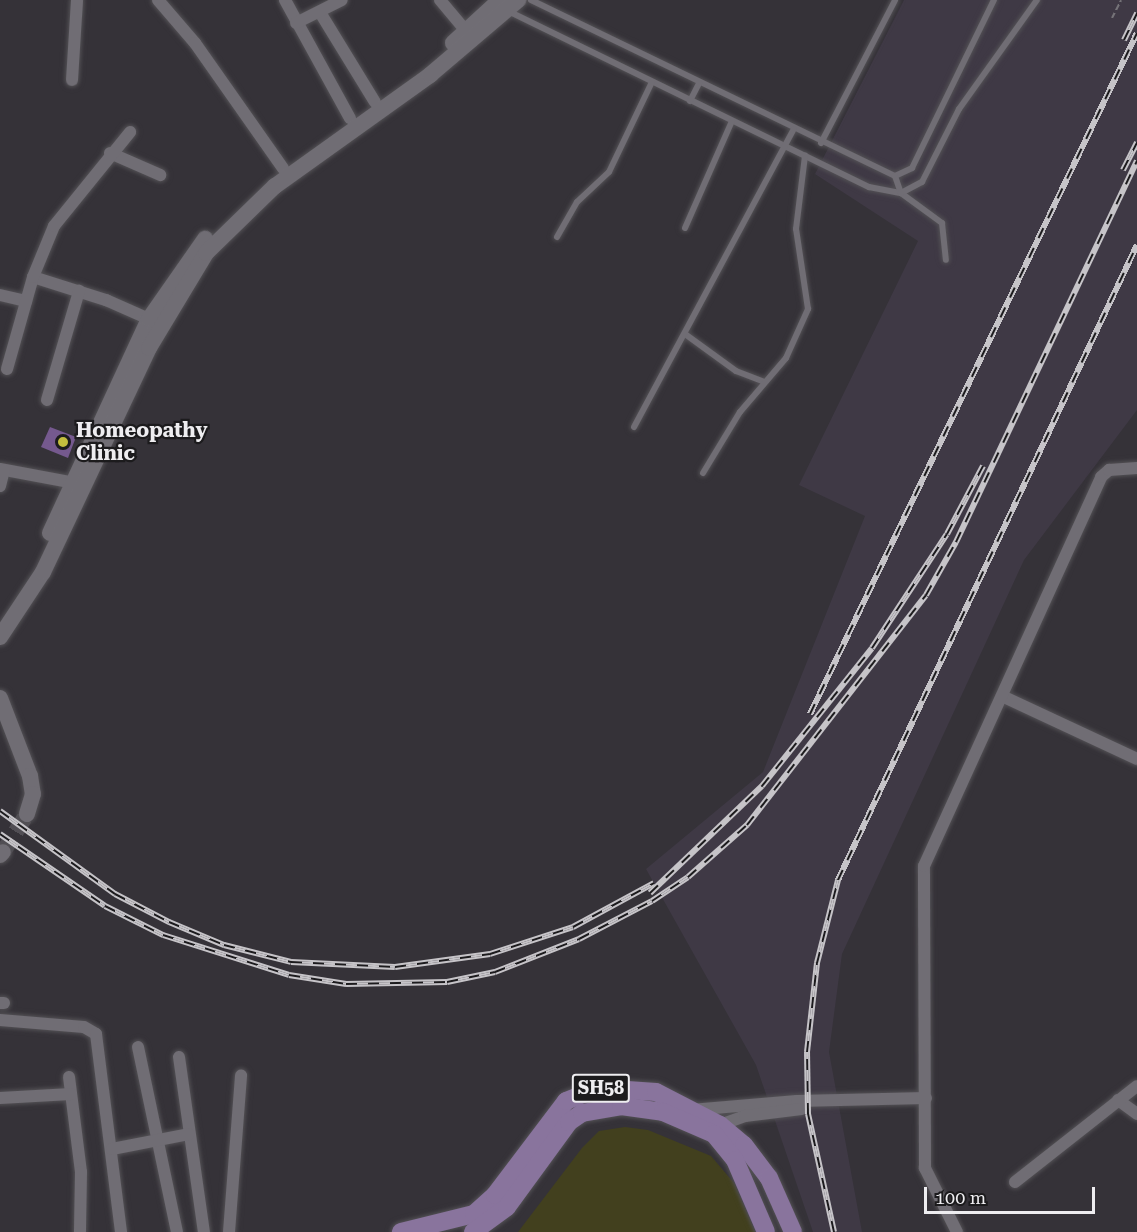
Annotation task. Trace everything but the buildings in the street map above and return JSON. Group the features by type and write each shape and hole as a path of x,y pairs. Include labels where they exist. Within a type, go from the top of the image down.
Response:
{"main road":[{"path":"0,616 39,555 75,483 149,319 199,246 283,168 375,102 505,3"},
{"path":"0,637 43,572 153,339 206,253 275,186 430,75 505,3"},
{"path":"0,698 30,776 33,794 24,811 23,787 0,726"},
{"name":"SH58","path":"401,1232 463,1219 483,1207 551,1118 582,1092 599,1088 641,1089 693,1109 720,1125 762,1168 793,1232"},
{"name":"SH58","path":"477,1231 507,1207 568,1122 582,1113 621,1106 676,1117 714,1134 728,1148 766,1232"}],"street":[{"path":"72,80 77,0"},
{"path":"158,0 195,43 283,168"},
{"path":"285,0 350,118"},
{"path":"296,23 321,14 342,0"},
{"path":"440,0 466,31"},
{"path":"321,14 375,102"},
{"path":"7,369 33,277 54,226 110,153 130,132"},
{"path":"110,153 160,175"},
{"path":"33,277 79,291 149,319"},
{"path":"47,400 79,291"},
{"path":"0,295 26,301"},
{"path":"957,1232 926,1174 922,873 1101,477 1109,470 1137,468"},
{"path":"0,486 2,470 75,483"},
{"path":"1002,696 1137,759"},
{"path":"0,1020 84,1028 96,1035 121,1232"},
{"path":"138,1047 177,1232"},
{"path":"179,1057 204,1232"},
{"path":"229,1232 241,1075"},
{"path":"69,1077 81,1172 80,1232"},
{"path":"1015,1182 1137,1086"},
{"path":"0,1098 71,1095"},
{"path":"1118,1100 1137,1114"},
{"path":"676,1117 693,1109 926,1102"},
{"path":"720,1125 745,1116 790,1109 926,1102"},
{"path":"112,1149 189,1134"}],"lane":[{"path":"531,0 895,176 902,193"},
{"path":"821,142 895,0"},
{"path":"895,176 912,168 994,0"},
{"path":"902,193 922,182 959,109 1037,0"},
{"path":"505,3 652,82 869,187 902,193 942,223 946,260"},
{"path":"557,237 577,202 609,172 652,82"},
{"path":"690,101 699,83"},
{"path":"685,228 732,121"},
{"path":"634,427 794,129"},
{"path":"703,473 740,412 786,358 809,301 796,229 805,156"},
{"path":"685,334 727,366 765,382"}],"path":[{"path":"1112,18 1121,0"}],"shaded area":[{"path":"904,0 1137,0 1137,410 1024,560 842,954 829,1052 862,1232 813,1232 756,1065 646,869 763,772 865,516 799,485 918,241 815,174"},
{"path":"625,1127 648,1130 711,1156 734,1183 755,1232 518,1232 582,1148 599,1131"}],"tunnel":[{"path":"3,852 27,814"}],"railway":[{"path":"1124,40 1137,13"},
{"path":"810,714 1137,33"},
{"path":"1123,170 1137,142"},
{"path":"0,834 105,906 163,935 289,975 346,984 447,982 495,972 579,939 652,901 688,877 747,825 926,595 956,542 1137,161"},
{"path":"834,1232 808,1114 807,1052 817,963 838,880 1137,245"},
{"path":"650,893 762,786 872,648 947,534 983,466"},
{"path":"0,811 115,894 169,922 224,945 291,962 395,967 490,954 573,927 654,883"}],"place":[{"name":"Homeopathy Clinic","path":"63,442"}]}
